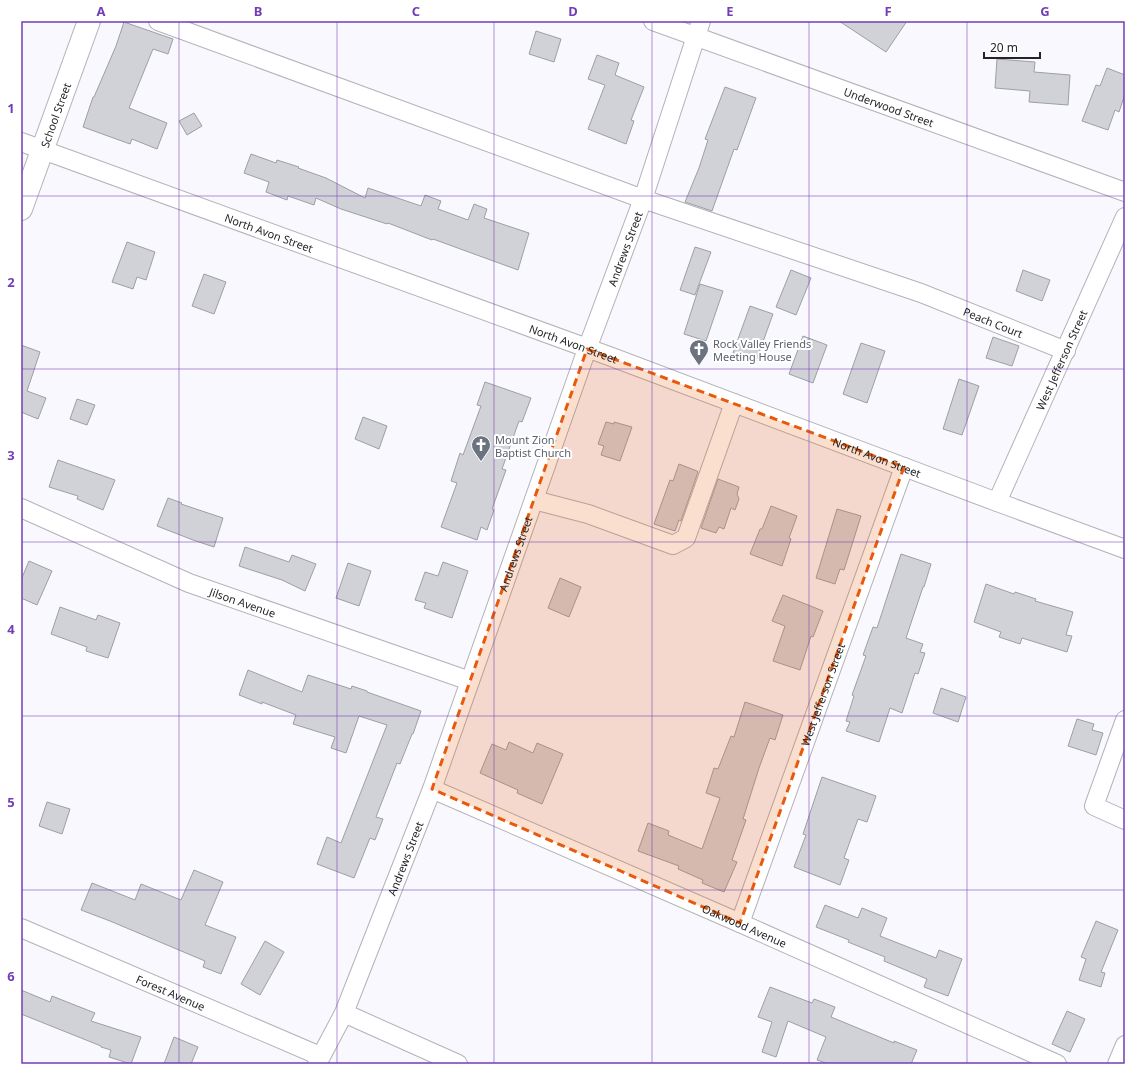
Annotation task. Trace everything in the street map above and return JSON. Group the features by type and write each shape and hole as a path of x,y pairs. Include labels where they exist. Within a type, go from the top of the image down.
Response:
{"main road":[{"name":"School Street","path":"21,209 89,21"}],"street":[{"name":"Peach Court","path":"158,21 644,199 921,293 1066,351"},
{"name":"Underwood Street","path":"653,21 699,29 1125,192"},
{"name":"Andrews Street","path":"318,1060 344,1013 432,789 588,348 644,199 699,29"},
{"name":"North Avon Street","path":"21,142 588,348 1125,549"},
{"name":"West Jefferson Street","path":"997,502 1125,217"},
{"path":"534,500 588,514 673,545 686,538 734,403"},
{"name":"West Jefferson Street","path":"740,923 904,466"},
{"name":"Jilson Avenue","path":"21,508 189,583 470,681"},
{"path":"1125,720 1094,806 1125,820"},
{"name":"Oakwood Avenue","path":"432,789 740,923 1057,1064"},
{"name":"Forest Avenue","path":"21,928 318,1060"},
{"path":"344,1013 458,1064"},
{"path":"1117,1064 1125,1045"}],"highlighted area":[{"path":"587,349 904,467 740,923 432,789"}],"building":[{"path":"839,21 907,21 886,52"},
{"path":"124,22 173,39 168,54 153,49 129,108 167,123 157,149 132,139 130,144 83,127 93,97 116,46"},
{"path":"536,31 561,39 554,62 529,54"},
{"path":"597,55 619,63 615,75 644,87 631,120 634,121 626,144 588,129 605,85 588,79"},
{"path":"997,59 1035,62 1034,72 1070,75 1068,105 1029,102 1030,91 995,88"},
{"path":"1107,68 1125,75 1125,94 1119,112 1115,110 1108,130 1082,121 1096,85 1100,86"},
{"path":"725,87 756,98 737,150 734,149 712,211 685,202 699,168 708,140 705,139"},
{"path":"194,113 202,126 187,135 179,121"},
{"path":"251,154 276,163 277,160 299,167 298,168 326,178 365,198 368,188 421,206 425,195 441,201 438,209 468,220 474,204 487,209 484,218 529,233 518,270 388,223 387,224 341,209 316,198 314,205 288,196 287,200 266,192 269,182 244,173"},
{"path":"127,242 155,252 146,280 137,277 133,289 112,282"},
{"path":"695,247 711,252 695,295 680,290"},
{"path":"791,270 811,278 796,315 776,307"},
{"path":"1023,270 1050,280 1042,301 1016,291"},
{"path":"204,274 226,282 214,314 192,306"},
{"path":"700,284 723,291 706,341 684,334"},
{"path":"750,306 773,314 756,361 733,353"},
{"path":"803,336 827,345 813,383 789,374"},
{"path":"993,337 1019,346 1012,366 986,358"},
{"path":"861,343 885,351 867,403 843,394"},
{"path":"21,345 40,352 27,391 46,398 38,419 21,412"},
{"path":"959,379 979,386 962,435 943,429"},
{"name":"Mount Zion Baptist Church","path":"485,382 531,398 522,422 519,421 502,469 506,470 492,509 494,510 487,530 481,527 477,540 441,527 457,483 451,481 460,453 463,455 481,406 477,405"},
{"path":"77,399 95,405 87,425 70,419"},
{"path":"363,417 387,426 379,449 355,439"},
{"path":"606,422 614,424 614,422 632,427 620,461 601,455 604,446 598,444"},
{"path":"58,460 115,480 103,510 77,499 78,496 49,487"},
{"path":"679,464 698,472 681,521 679,520 675,531 654,524 670,480 673,481"},
{"path":"718,479 739,487 737,494 739,499 735,510 731,508 724,529 719,527 716,533 701,528"},
{"path":"168,498 223,518 214,547 157,526"},
{"path":"771,506 797,516 789,538 791,539 782,566 750,554"},
{"path":"837,509 861,516 844,570 840,569 835,584 816,578"},
{"path":"245,547 289,562 292,555 316,564 305,591 282,580 239,566"},
{"path":"901,554 931,564 906,638 923,644 920,652 925,653 918,674 915,673 902,713 890,708 879,742 846,731 850,722 846,721 854,696 852,695 866,656 863,655 873,627 877,628"},
{"path":"29,561 52,571 37,605 21,598 21,580"},
{"path":"443,562 468,571 452,618 424,608 426,603 415,600 425,572 438,576"},
{"path":"348,563 371,571 359,606 336,598"},
{"path":"560,578 581,587 569,617 548,608"},
{"path":"986,584 1014,594 1015,592 1036,599 1035,601 1073,612 1066,635 1072,636 1067,652 1022,638 1020,644 999,637 1001,632 974,622"},
{"path":"783,595 823,611 813,637 811,636 800,670 773,661 785,626 772,621"},
{"path":"60,607 96,620 98,615 120,623 108,658 86,651 87,647 51,634"},
{"path":"248,670 302,692 308,675 351,689 352,686 421,711 400,764 397,763 376,817 383,819 375,840 370,838 354,878 317,864 327,837 341,843 387,725 359,716 346,753 331,748 335,737 293,724 296,715 239,695"},
{"path":"941,688 966,697 958,722 933,713"},
{"path":"745,702 783,715 775,740 770,738 759,768 743,819 746,820 732,860 737,862 724,892 702,883 703,880 678,869 679,866 638,851 648,823 669,831 668,835 702,849 720,798 706,793 714,768 718,769 731,736 734,737"},
{"path":"1077,719 1094,724 1092,730 1103,733 1096,755 1068,746"},
{"path":"509,742 533,753 537,743 563,754 542,804 517,793 518,790 480,773 492,744 506,750"},
{"path":"822,777 876,796 867,822 858,819 844,858 849,860 840,885 794,867 806,835 803,834"},
{"path":"47,802 70,809 62,834 39,826"},
{"path":"194,870 223,882 205,925 236,937 221,974 203,967 205,961 81,910 92,883 135,900 141,884 181,900"},
{"path":"825,905 858,918 862,908 887,918 880,936 936,958 939,950 962,959 948,996 924,987 927,979 884,961 885,957 848,942 849,940 816,927"},
{"path":"1096,921 1118,930 1101,972 1105,973 1101,987 1079,980 1086,959 1081,957"},
{"path":"265,941 284,952 260,995 241,984"},
{"path":"770,987 812,1003 814,999 835,1007 831,1017 894,1043 894,1041 917,1050 911,1064 829,1064 817,1060 826,1037 788,1021 776,1057 762,1052 772,1022 758,1017"},
{"path":"21,990 50,1002 52,996 95,1013 91,1021 141,1037 131,1064 109,1057 111,1050 21,1014"},
{"path":"1067,1011 1085,1019 1070,1052 1052,1044"},
{"path":"174,1037 198,1047 191,1064 164,1064"}],"place":[{"name":"Rock Valley Friends Meeting House","path":"699,366"},
{"name":"Mount Zion Baptist Church","path":"481,462"}]}
